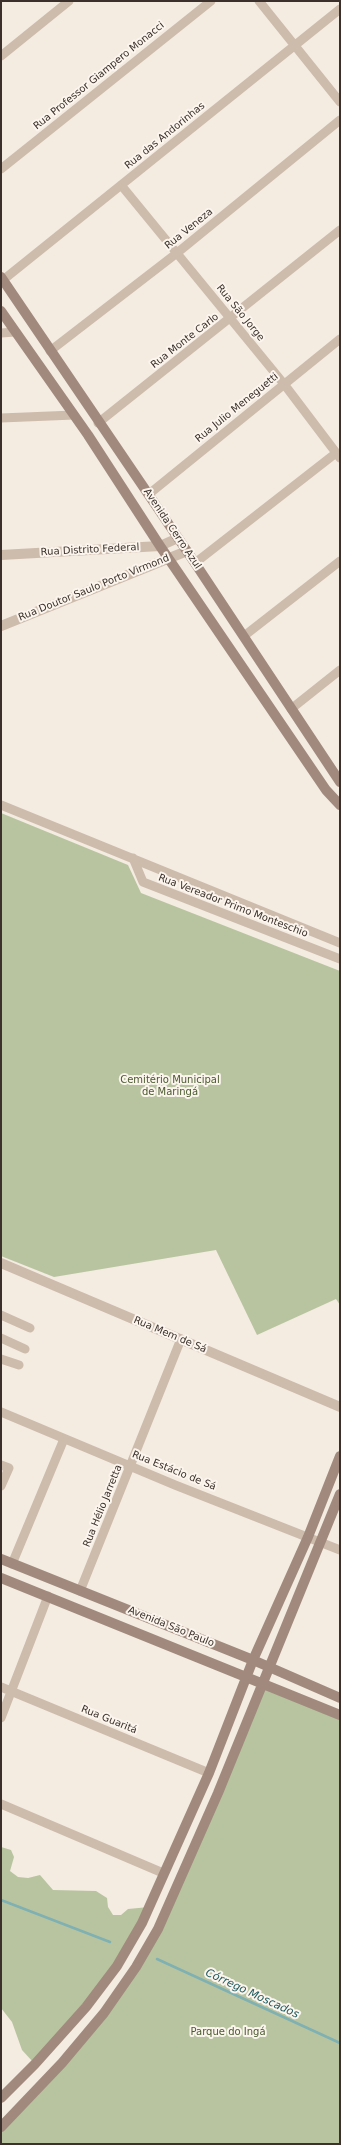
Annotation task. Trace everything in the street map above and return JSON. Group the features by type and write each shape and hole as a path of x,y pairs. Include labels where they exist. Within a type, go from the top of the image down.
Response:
{"main road":[{"name":"Avenida Cerro Azul","path":"2,278 98,423 149,494 340,782"},
{"name":"Avenida Cerro Azul","path":"1,311 88,435 160,546 326,790 340,805"},
{"path":"88,435 97,442 110,457 118,459 121,454"},
{"path":"1,2098 81,2013 117,1966 142,1923 163,1873 209,1773 246,1676 308,1537 340,1456"},
{"path":"1,2128 62,2063 104,2013 136,1967 158,1929 185,1869 340,1494"},
{"name":"Avenida São Paulo","path":"1,1560 253,1660 340,1698"},
{"name":"Avenida São Paulo","path":"1,1578 340,1715"}],"street":[{"path":"1,56 69,1"},
{"name":"Rua Professor Giampero Monacci","path":"1,169 211,1"},
{"path":"259,1 340,102"},
{"name":"Rua das Andorinhas","path":"2,278 121,185 340,9"},
{"name":"Rua Veneza","path":"50,351 177,253 340,120"},
{"name":"Rua São Jorge","path":"121,185 284,384 338,455"},
{"name":"Rua Monte Carlo","path":"98,423 231,319 340,230"},
{"path":"1,333 15,332"},
{"name":"Rua Julio Meneguetti","path":"149,494 340,339"},
{"path":"1,418 74,415"},
{"path":"195,563 338,455"},
{"name":"Rua Distrito Federal","path":"1,555 160,546 178,538"},
{"name":"Rua Doutor Saulo Porto Virmond","path":"1,626 187,551"},
{"path":"244,636 340,561"},
{"path":"291,709 340,670"},
{"name":"Rua Vereador Primo Monteschio","path":"1,805 340,943"},
{"name":"Rua Vereador Primo Monteschio","path":"133,858 143,882 340,960"},
{"name":"Rua Mem de Sá","path":"1,1263 340,1407"},
{"path":"1,1315 30,1328"},
{"path":"1,1338 25,1349"},
{"name":"Rua Hélio Jarretta","path":"80,1591 181,1339"},
{"path":"1,1359 19,1365"},
{"name":"Rua Estácio de Sá","path":"1,1412 340,1550"},
{"path":"12,1564 64,1438"},
{"path":"1,1465 9,1468 1,1486"},
{"path":"1,1718 48,1596"},
{"name":"Rua Guaritá","path":"1,1687 209,1773"},
{"path":"1,1804 163,1873"}],"green space":[{"name":"Cemitério Municipal de Maringá","path":"1,813 128,865 141,893 340,971 340,1305 336,1299 257,1335 216,1250 54,1277 1,1256"},
{"name":"Parque do Ingá","path":"264,1686 340,1718 340,2144 1,2144 1,2130 136,1968"},
{"path":"1,1847 11,1850 14,1857 10,1871 18,1877 28,1878 40,1875 53,1890 96,1891 107,1898 108,1907 113,1915 121,1915 128,1909 149,1907 116,1965 33,2062 22,2050 12,2022 1,2008"}],"waterway":[{"name":"Córrego Moscados","path":"1,1900 110,1942"},
{"name":"Córrego Moscados","path":"157,1959 340,2043"}]}
